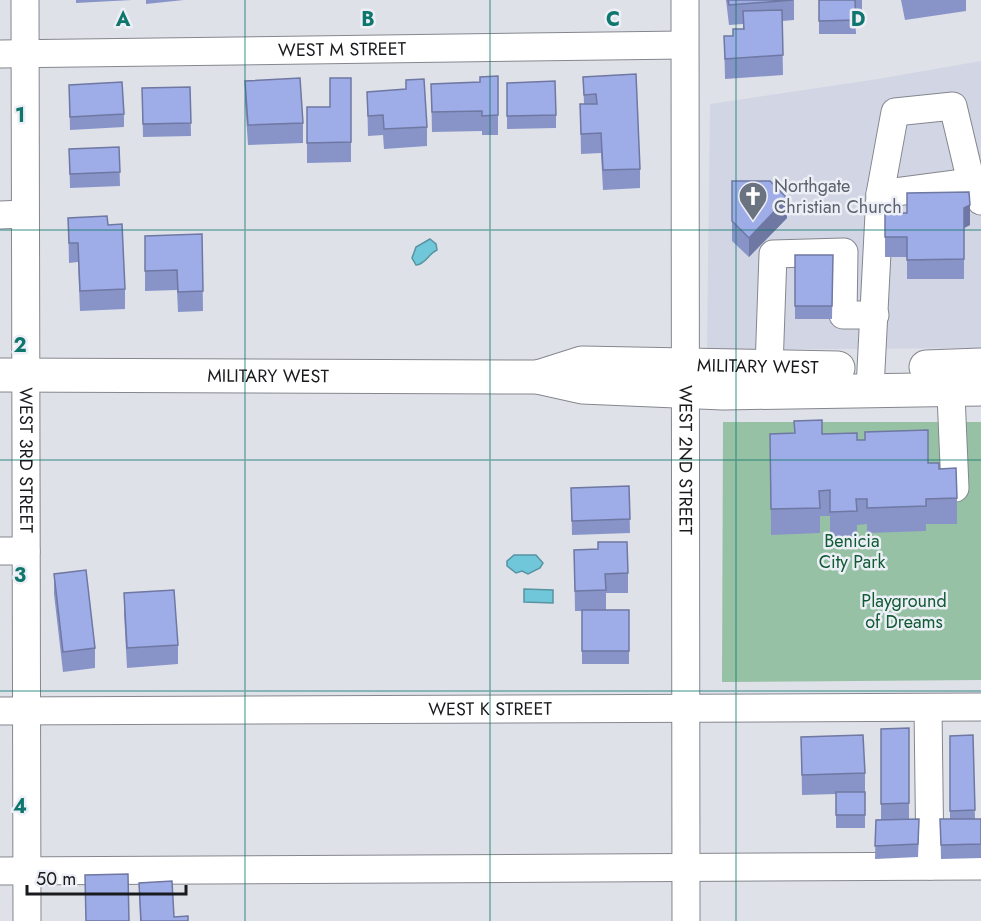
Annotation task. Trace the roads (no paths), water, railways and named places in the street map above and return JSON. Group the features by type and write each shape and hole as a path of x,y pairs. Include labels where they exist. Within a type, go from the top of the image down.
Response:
{"main road":[{"name":"MILITARY WEST","path":"13,374 537,377 582,387 769,368 871,378"},
{"name":"MILITARY WEST","path":"683,378 723,393 871,378 966,377"}],"street":[{"name":"WEST 3RD STREET","path":"25,0 12,54 13,551 27,711 27,921"},
{"name":"WEST 2ND STREET","path":"684,0 683,378 686,921"},
{"name":"WEST M STREET","path":"12,54 684,45"},
{"path":"871,378 880,194 895,112 953,106 976,192 880,194"},
{"path":"769,368 773,254 844,252 843,315 875,315"},
{"path":"955,488 966,377"},
{"name":"WEST K STREET","path":"0,711 981,707"},
{"path":"928,708 930,866"},
{"path":"0,872 981,866"}],"water":[{"path":"430,239 436,244 437,250 422,263 416,265 412,258 416,247"},
{"path":"514,555 536,555 543,563 540,568 528,574 522,571 516,573 507,566 507,561"},
{"path":"524,589 553,590 553,603 524,602"}],"place":[{"name":"Northgate Christian Church","path":"753,222"}],"park label":[{"name":"Benicia City Park","path":"852,551"},
{"name":"Playground of Dreams","path":"904,611"}]}
